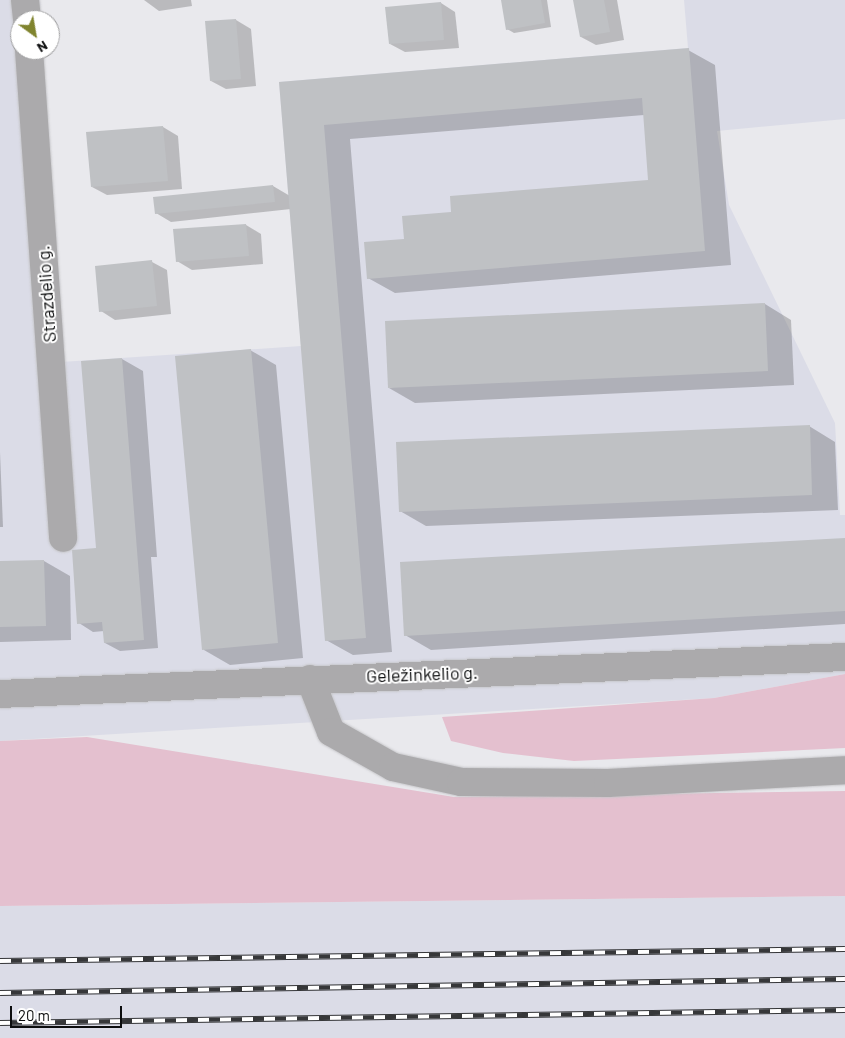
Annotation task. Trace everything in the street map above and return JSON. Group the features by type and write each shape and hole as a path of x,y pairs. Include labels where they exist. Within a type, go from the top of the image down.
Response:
{"street":[{"name":"Strazdelio g.","path":"30,60 63,538"},
{"name":"Geležinkelio g.","path":"0,694 845,657"},
{"path":"310,679 331,732 393,767 461,782 608,783 845,770"}],"shaded area":[{"path":"0,0 40,0 40,10 10,10 10,60 44,60 61,362 301,346 279,82 688,48 684,0 845,0 845,119 717,131 729,205 835,423 840,515 845,515 845,674 714,698 0,741"},
{"path":"845,674 845,748 574,761 503,753 451,741 442,717 714,698"},
{"path":"87,737 454,797 845,791 845,896 0,906 0,741"},
{"path":"845,896 845,1038 0,1038 0,906"}],"building":[{"path":"501,0 541,0 545,23 506,30"},
{"path":"573,0 604,0 610,32 580,37"},
{"path":"441,2 444,40 389,44 385,7"},
{"path":"236,19 241,79 210,81 205,21"},
{"path":"689,48 705,251 367,279 364,242 404,239 402,216 451,212 450,196 648,180 642,98 324,125 366,638 325,641 279,82"},
{"path":"163,126 168,181 91,187 86,132"},
{"path":"273,185 275,202 155,214 153,197"},
{"path":"246,224 249,256 176,262 173,229"},
{"path":"152,260 157,306 99,312 95,266"},
{"path":"765,303 768,371 388,388 385,321"},
{"path":"251,349 278,643 202,650 175,356"},
{"path":"122,358 144,640 104,643 102,622 77,624 72,550 96,548 81,361"},
{"path":"810,425 812,495 399,512 396,442"},
{"path":"845,538 845,611 404,636 400,562"},
{"path":"44,560 46,626 0,627 0,561"}],"railway":[{"path":"0,961 845,949"},
{"path":"0,993 845,979"},
{"path":"0,1023 845,1010"}]}
